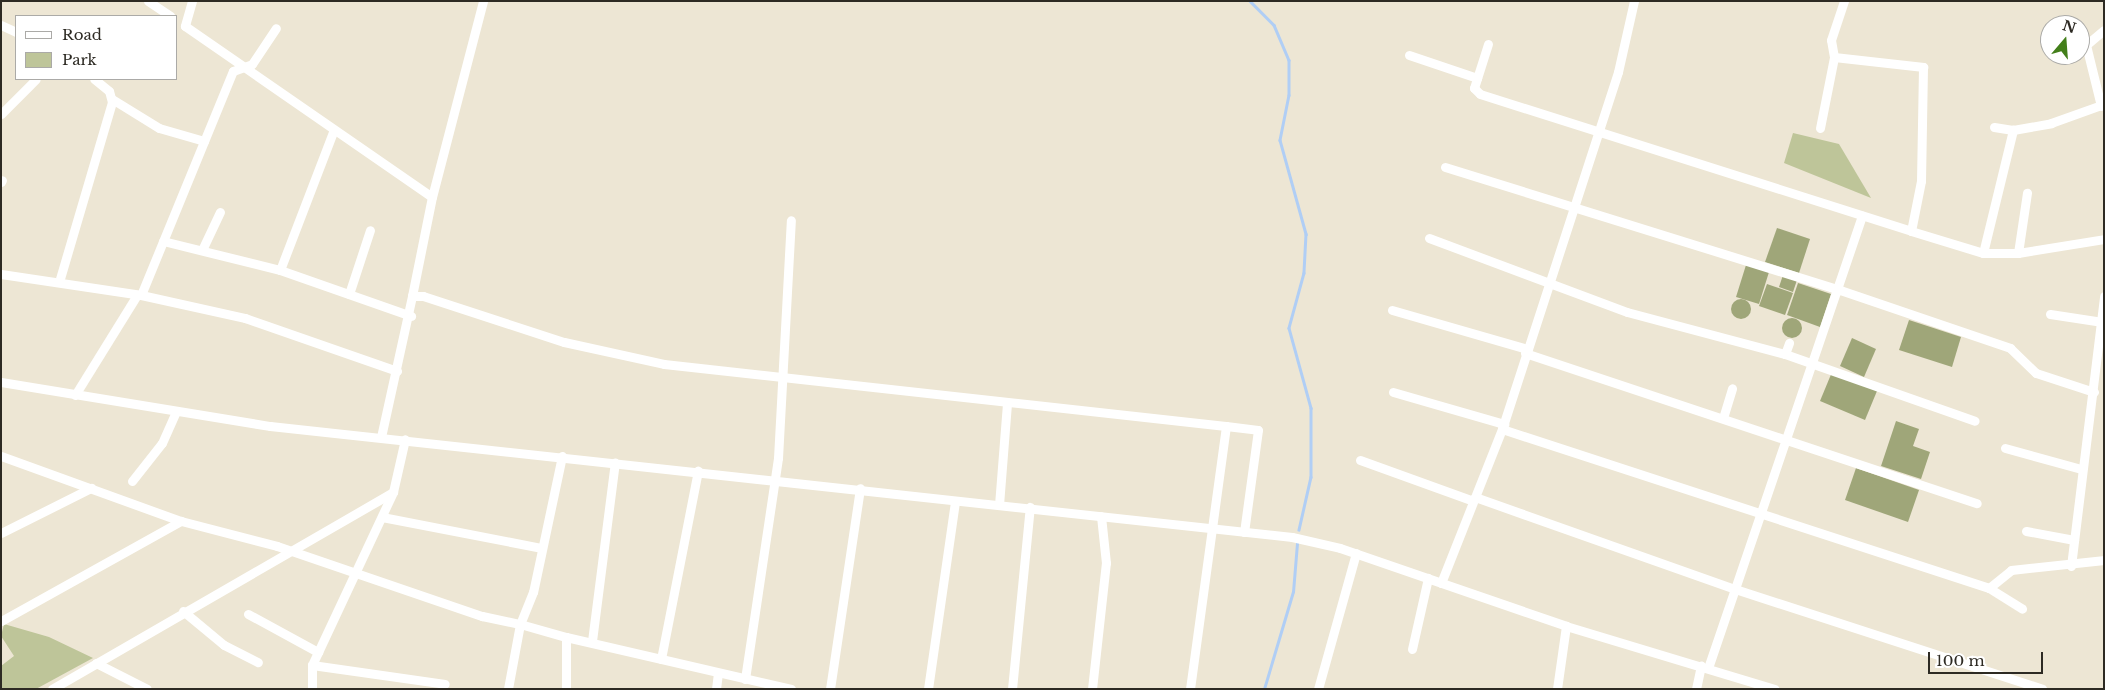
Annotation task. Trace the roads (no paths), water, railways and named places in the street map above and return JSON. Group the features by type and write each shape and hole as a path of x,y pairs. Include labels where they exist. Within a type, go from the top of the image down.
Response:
{"street":[{"path":"148,1 169,15"},
{"path":"185,26 192,1"},
{"path":"381,437 411,316 412,296 432,196 483,1"},
{"path":"1440,583 1503,426 1598,132 1634,1"},
{"path":"1820,128 1834,57 1831,40 1844,1"},
{"path":"178,22 333,132 432,196"},
{"path":"1,25 15,32"},
{"path":"75,395 139,295 233,71 256,58 276,28"},
{"path":"1994,127 2013,130 2051,124 2102,105 2086,45 2104,30"},
{"path":"1488,44 1474,88 1480,94 1983,254 2018,253 2104,239"},
{"path":"1409,55 1477,78"},
{"path":"1834,57 1923,67 1921,181 1911,231"},
{"path":"1,114 35,80"},
{"path":"95,80 112,99 159,128 204,141"},
{"path":"59,282 112,99"},
{"path":"1983,254 2013,130"},
{"path":"280,270 333,132"},
{"path":"1445,167 1840,290 2010,348 2036,373 2094,392"},
{"path":"2018,253 2027,193"},
{"path":"202,250 220,212"},
{"path":"1696,689 1762,514 1785,439 1840,290 1862,215"},
{"path":"745,679 775,479 784,379 791,220"},
{"path":"349,294 370,230"},
{"path":"1429,238 1550,280 1627,312 1785,354 1974,421"},
{"path":"163,241 280,270 411,316"},
{"path":"1,274 139,295 245,318 397,371"},
{"path":"412,296 423,296 614,356 784,379 1258,430 1244,532"},
{"path":"2070,566 2081,469 2094,392 2104,296"},
{"path":"1392,310 1526,351 1977,503"},
{"path":"2050,314 2102,322"},
{"path":"1785,354 1789,342"},
{"path":"1,382 176,411 381,437 860,488 1292,537 1356,554 1566,626 1774,689"},
{"path":"1724,418 1732,388"},
{"path":"1393,392 1503,426 1762,514 1989,588 2022,609"},
{"path":"999,505 1007,403"},
{"path":"132,481 162,443 176,411"},
{"path":"1190,689 1226,426"},
{"path":"312,689 312,665 393,492 405,439"},
{"path":"2005,448 2081,469"},
{"path":"1,456 181,521 356,574 482,616 566,637 592,641 661,660 791,689"},
{"path":"508,689 520,624 533,592 562,456"},
{"path":"1360,460 1735,589 2042,689"},
{"path":"592,641 615,462"},
{"path":"661,660 698,471"},
{"path":"1,533 91,488"},
{"path":"830,689 860,488"},
{"path":"52,689 183,611 393,492"},
{"path":"928,689 955,500"},
{"path":"1012,689 1030,508"},
{"path":"1092,689 1106,563 1101,516"},
{"path":"382,517 542,548"},
{"path":"1,620 181,521"},
{"path":"2026,530 2074,540"},
{"path":"1318,689 1356,554"},
{"path":"1989,588 2011,570 2070,566 2104,560"},
{"path":"1412,648 1428,578"},
{"path":"183,611 224,645 258,662"},
{"path":"248,614 318,652"},
{"path":"1557,689 1566,626"},
{"path":"566,637 566,689"},
{"path":"96,663 147,689"},
{"path":"312,665 444,684"},
{"path":"716,689 718,673"}],"waterway":[{"path":"1250,1 1274,25 1289,60 1289,95 1280,140 1306,234 1304,273 1289,328 1311,408 1311,477 1299,530"},
{"path":"1264,689 1293,592 1297,543"}]}
